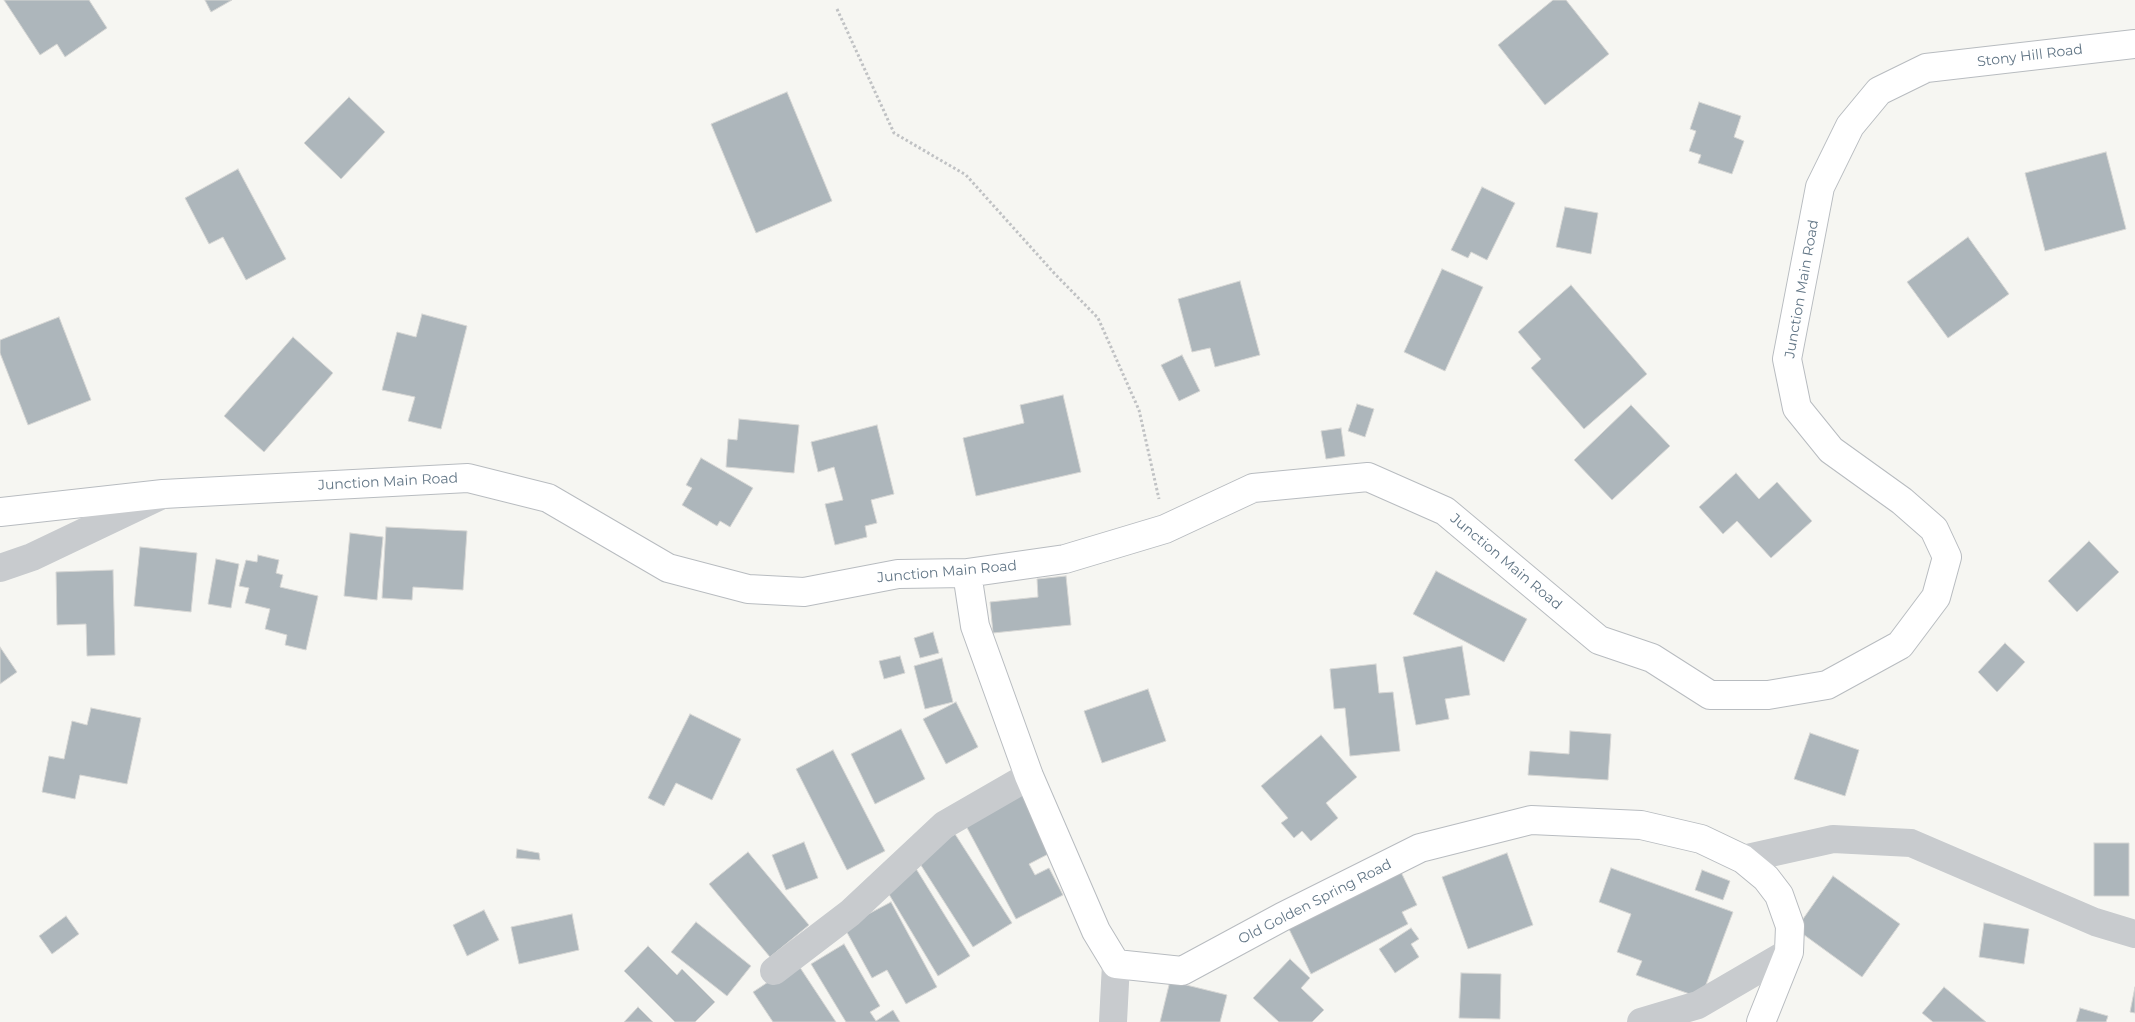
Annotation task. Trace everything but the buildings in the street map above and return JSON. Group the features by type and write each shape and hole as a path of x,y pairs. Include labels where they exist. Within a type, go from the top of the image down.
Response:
{"main road":[{"name":"Stony Hill Road","path":"1926,68 2135,44"},
{"name":"Junction Main Road","path":"0,512 163,494 468,478 548,498 668,568 748,590 804,592 898,574 967,573 1066,560 1165,529 1253,488 1368,477 1445,511 1599,640 1652,658 1710,695 1768,696 1827,685 1900,645 1936,596 1947,557 1934,529 1902,501 1830,450 1797,408 1788,359 1820,187 1850,126 1879,91 1926,68"},
{"path":"967,573 975,626 1029,776 1096,931 1116,964"},
{"name":"Old Golden Spring Road","path":"1116,964 1182,971 1282,917 1420,848 1531,820 1641,826 1701,839 1743,859 1766,878 1779,895 1790,926 1789,952 1761,1022"}],"street":[{"path":"0,568 32,557 163,494"},
{"path":"774,970 850,913 944,826 1029,776"},
{"path":"1743,859 1832,839 1911,843 2004,881 2095,922 2135,934"},
{"path":"1641,1022 1698,1005 1789,952"},
{"path":"1112,1022 1116,964"}],"path":[{"path":"837,9 894,133 966,176 1054,273 1098,318 1139,410 1165,529"}]}
